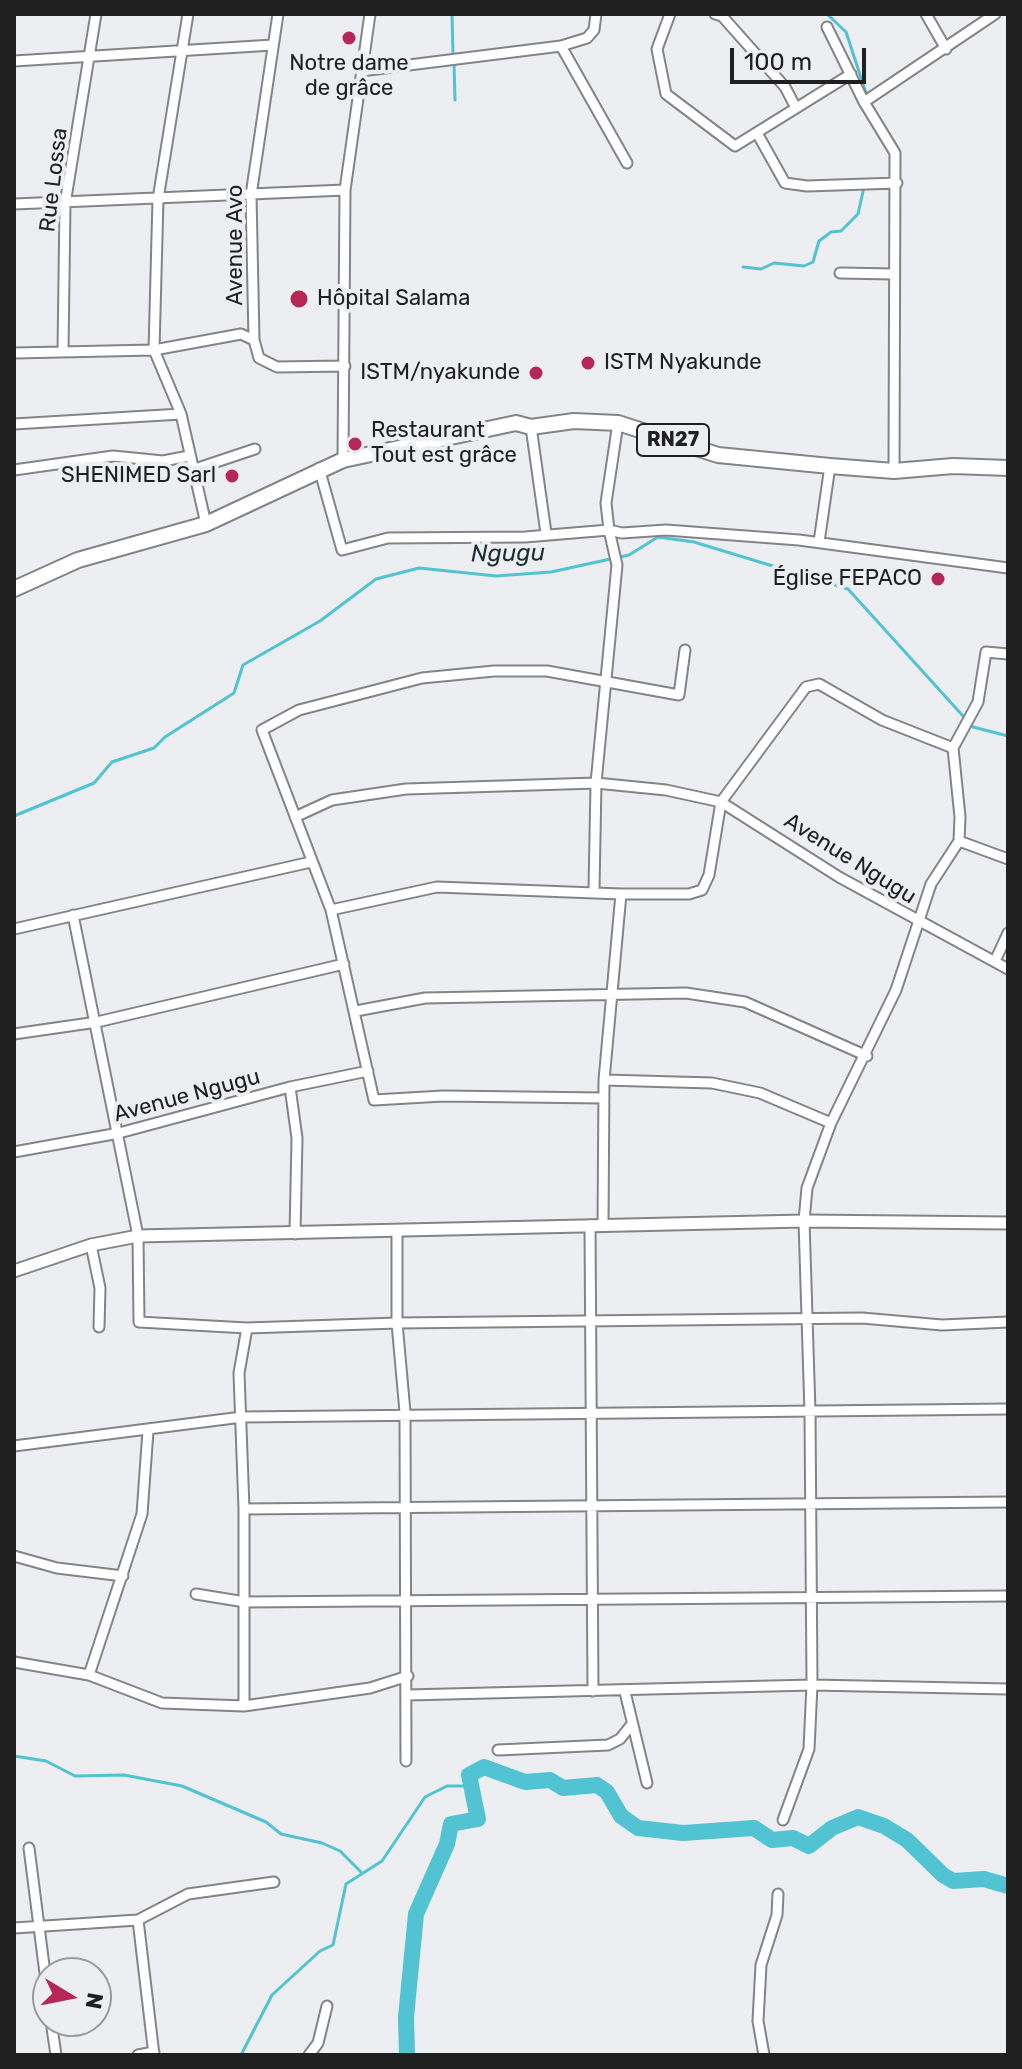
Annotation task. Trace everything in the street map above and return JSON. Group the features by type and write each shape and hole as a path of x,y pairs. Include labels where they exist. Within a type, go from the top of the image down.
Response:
{"main road":[{"name":"RN27","path":"14,589 78,560 206,524 319,468 343,460 516,423 531,427 574,421 618,423 718,455 830,466 894,471 953,466 1008,468"}],"street":[{"name":"Rue Lossa","path":"63,351 65,204 96,14"},
{"path":"188,14 158,199 154,350 181,414 206,524"},
{"name":"Avenue Avo","path":"254,340 251,195 278,14"},
{"path":"343,460 345,190 370,14"},
{"path":"361,71 561,46 587,38 594,30 596,14"},
{"path":"670,14 657,49 666,94 735,146 851,74"},
{"path":"715,14 722,16 785,87 796,108"},
{"path":"926,14 946,49"},
{"path":"867,101 995,14"},
{"path":"827,27 895,153 894,471"},
{"path":"14,61 273,45"},
{"path":"561,46 627,163"},
{"path":"757,133 785,183 807,186 897,183"},
{"path":"14,204 345,190"},
{"path":"840,273 894,274"},
{"path":"14,353 154,350 241,334 254,340 259,358 277,367 345,366"},
{"path":"14,424 181,414"},
{"path":"594,890 596,783 617,565 606,503 618,423"},
{"path":"531,427 546,533"},
{"path":"192,470 255,449"},
{"path":"14,470 113,456 163,461 189,456"},
{"path":"819,542 830,466"},
{"path":"319,468 342,550 388,538 467,536 478,539 546,533 666,530 819,542 1008,568"},
{"path":"603,1098 443,1096 374,1100 331,910 262,730 299,710 422,678 479,672 547,671 679,695 685,650"},
{"path":"783,1820 809,1749 812,1685 810,1412 804,1221 807,1188 831,1123 867,1056 896,990 931,884 959,841 960,817 953,748 966,719 978,702 986,652 1008,654"},
{"path":"331,910 437,887 594,890 621,894 689,894 702,890 709,875 721,802 806,687 819,684 882,720 953,748"},
{"path":"295,817 332,800 406,789 596,783"},
{"name":"Avenue Ngugu","path":"596,783 666,790 721,802 762,825 839,877 1008,969"},
{"path":"959,841 1008,859"},
{"path":"14,929 311,862"},
{"path":"593,1691 595,1601 589,1415 590,1320 610,992 621,894"},
{"path":"73,915 138,1236 141,1270 139,1322 247,1328 590,1320 807,1321 862,1318 942,1325 1008,1322"},
{"path":"995,961 1008,933"},
{"path":"14,1034 97,1022 344,964"},
{"path":"356,1011 425,998 610,992 686,993 745,1002 867,1056"},
{"name":"Avenue Ngugu","path":"14,1152 119,1133 290,1087 368,1071"},
{"path":"604,1080 712,1083 760,1093 831,1123"},
{"path":"290,1087 297,1138 295,1234"},
{"path":"14,1271 91,1245 138,1236 804,1221 1008,1223"},
{"path":"397,1230 397,1323 405,1412 406,1761"},
{"path":"91,1245 100,1288 99,1327"},
{"path":"244,1706 244,1509 239,1373 247,1328"},
{"path":"14,1446 242,1417 405,1412 589,1415 1008,1409"},
{"path":"89,1675 142,1514 148,1431"},
{"path":"244,1509 1008,1502"},
{"path":"14,1556 57,1568 123,1576"},
{"path":"196,1594 245,1602 1008,1596"},
{"path":"14,1662 89,1675 162,1703 244,1706 370,1688 408,1676"},
{"path":"407,1695 812,1685 1008,1689"},
{"path":"625,1692 647,1783"},
{"path":"498,1750 608,1745 620,1739 632,1724"},
{"path":"29,1848 42,1957"},
{"path":"14,1928 138,1920 188,1894 274,1882"},
{"path":"764,2055 758,2021 761,1965 777,1915 778,1894"},
{"path":"138,1920 154,2053 138,2055"},
{"path":"309,2055 318,2043 327,2006"}],"waterway":[{"path":"452,14 453,54"},
{"path":"827,14 846,32 868,99"},
{"path":"454,62 455,100"},
{"path":"743,267 761,269 774,263 804,266 813,262 819,241 831,232 841,231 858,214 864,187"},
{"name":"Ngugu","path":"14,816 94,783 112,762 154,748 165,737 234,693 243,665 320,621 376,579 419,568 496,576 551,572 629,555 658,537 694,542 848,589 973,727 1008,736"},
{"path":"14,1756 46,1761 75,1776 124,1775 182,1786 266,1822 281,1834 322,1843 340,1851 361,1872"},
{"path":"407,2055 406,2017 416,1914 447,1844 451,1824 478,1819 469,1775 484,1767 525,1782 550,1780 563,1788 597,1785 607,1792 621,1816 638,1828 683,1833 754,1828 772,1840 793,1838 809,1846 832,1828 858,1817 884,1826 907,1840 953,1881 984,1879 1008,1886"},
{"path":"241,2055 272,1995 320,1951 333,1945 346,1884 382,1861 425,1797 447,1786 470,1786"}],"place":[{"name":"Notre dame de grâce","path":"349,38"},
{"name":"Hôpital Salama","path":"299,299"},
{"name":"ISTM Nyakunde","path":"588,363"},
{"name":"ISTM/nyakunde","path":"536,373"},
{"name":"Restaurant Tout est grâce","path":"355,444"},
{"name":"SHENIMED Sarl","path":"232,476"},
{"name":"Église FEPACO","path":"938,579"}]}
